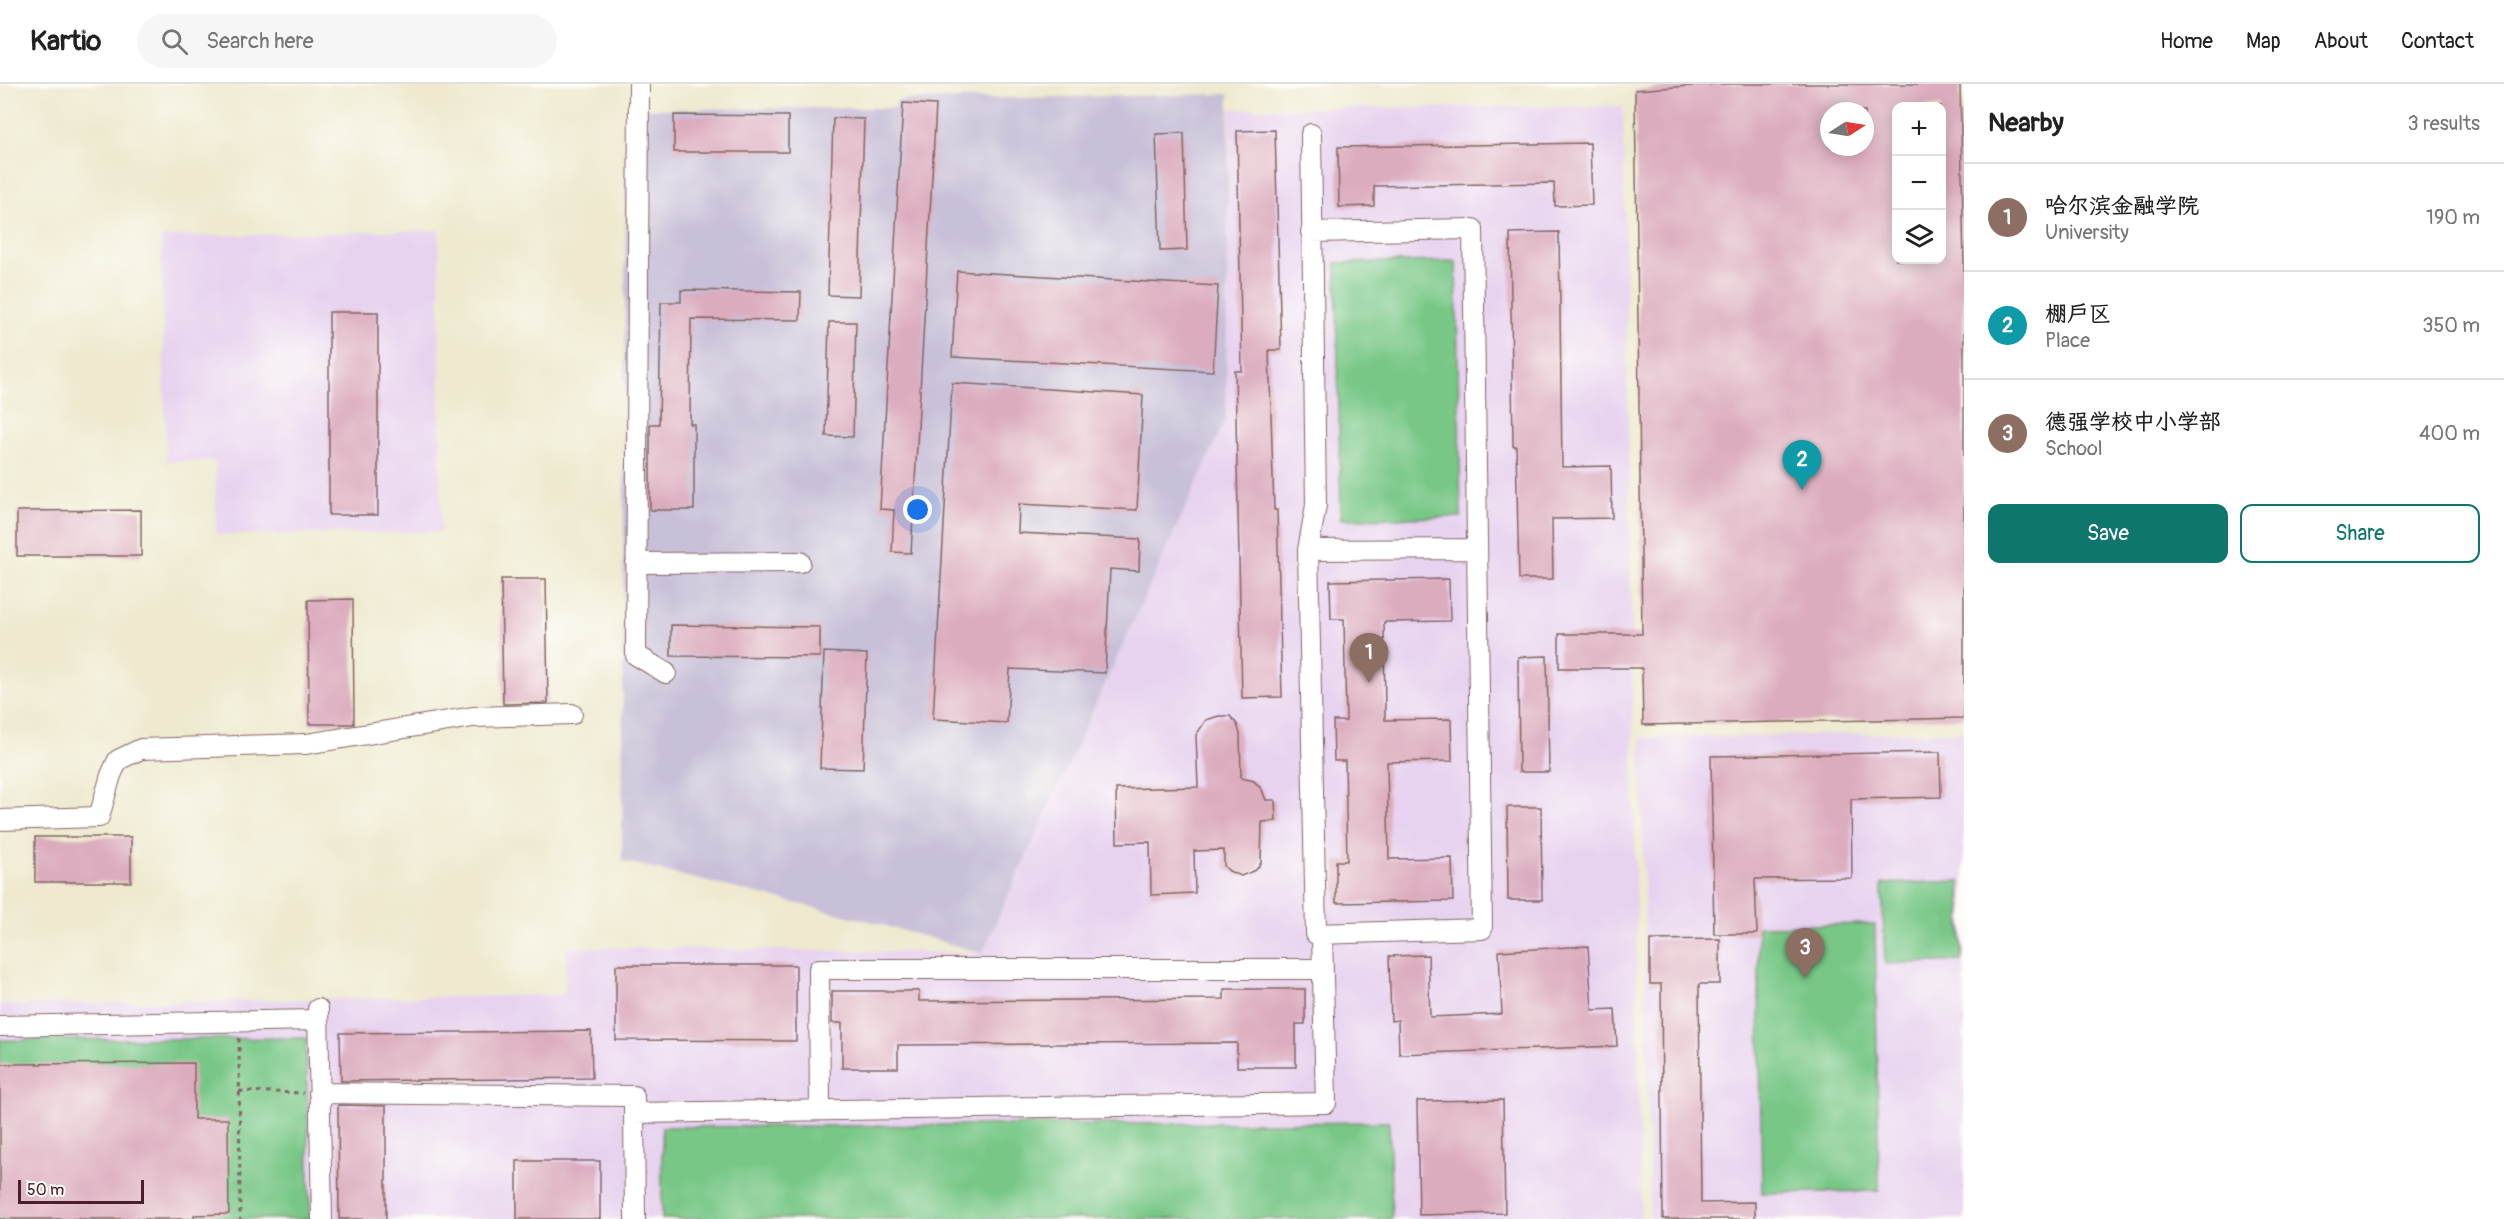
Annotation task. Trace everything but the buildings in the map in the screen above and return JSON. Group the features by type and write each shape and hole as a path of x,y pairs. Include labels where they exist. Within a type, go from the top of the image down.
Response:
{"lane":[{"path":"639,84 636,655 666,673"},
{"path":"1311,134 1311,232 1316,505 1308,549 1316,934 1482,929 1473,229 1311,232"},
{"path":"1308,549 1477,549"},
{"path":"636,564 800,562"},
{"path":"0,820 99,817 111,775 118,760 141,749 306,744 473,717 572,714"},
{"path":"634,1113 1326,1103 1322,934"},
{"path":"820,1110 819,969 1323,969"},
{"path":"0,1026 238,1022 318,1013 322,1219"},
{"path":"320,1093 634,1096 635,1219"}],"path":[{"path":"238,1022 240,1219"},
{"path":"239,1091 320,1093"}],"shaded area":[{"path":"1229,94 1226,419 982,953 873,922 622,861 626,109 896,108 897,100"},
{"path":"1623,106 1641,1219 0,1219 0,1005 565,995 566,947 982,953 1226,419 1230,109"},
{"path":"439,230 441,532 216,535 215,461 166,461 161,237"},
{"path":"1964,732 1964,1219 1650,1219 1641,738"}],"green space":[{"path":"1456,261 1461,517 1341,519 1336,263"},
{"path":"1960,881 1962,961 1885,964 1882,884"},
{"path":"1875,924 1879,1191 1762,1193 1758,926"},
{"path":"306,1038 310,1219 0,1219 0,1040"},
{"path":"1389,1122 1392,1219 662,1219 662,1127"}],"place":[{"name":"棚户区","path":"1802,490"},
{"name":"哈尔滨金融学院","path":"1369,683"},
{"name":"德强学校中小学部","path":"1805,978"}]}
